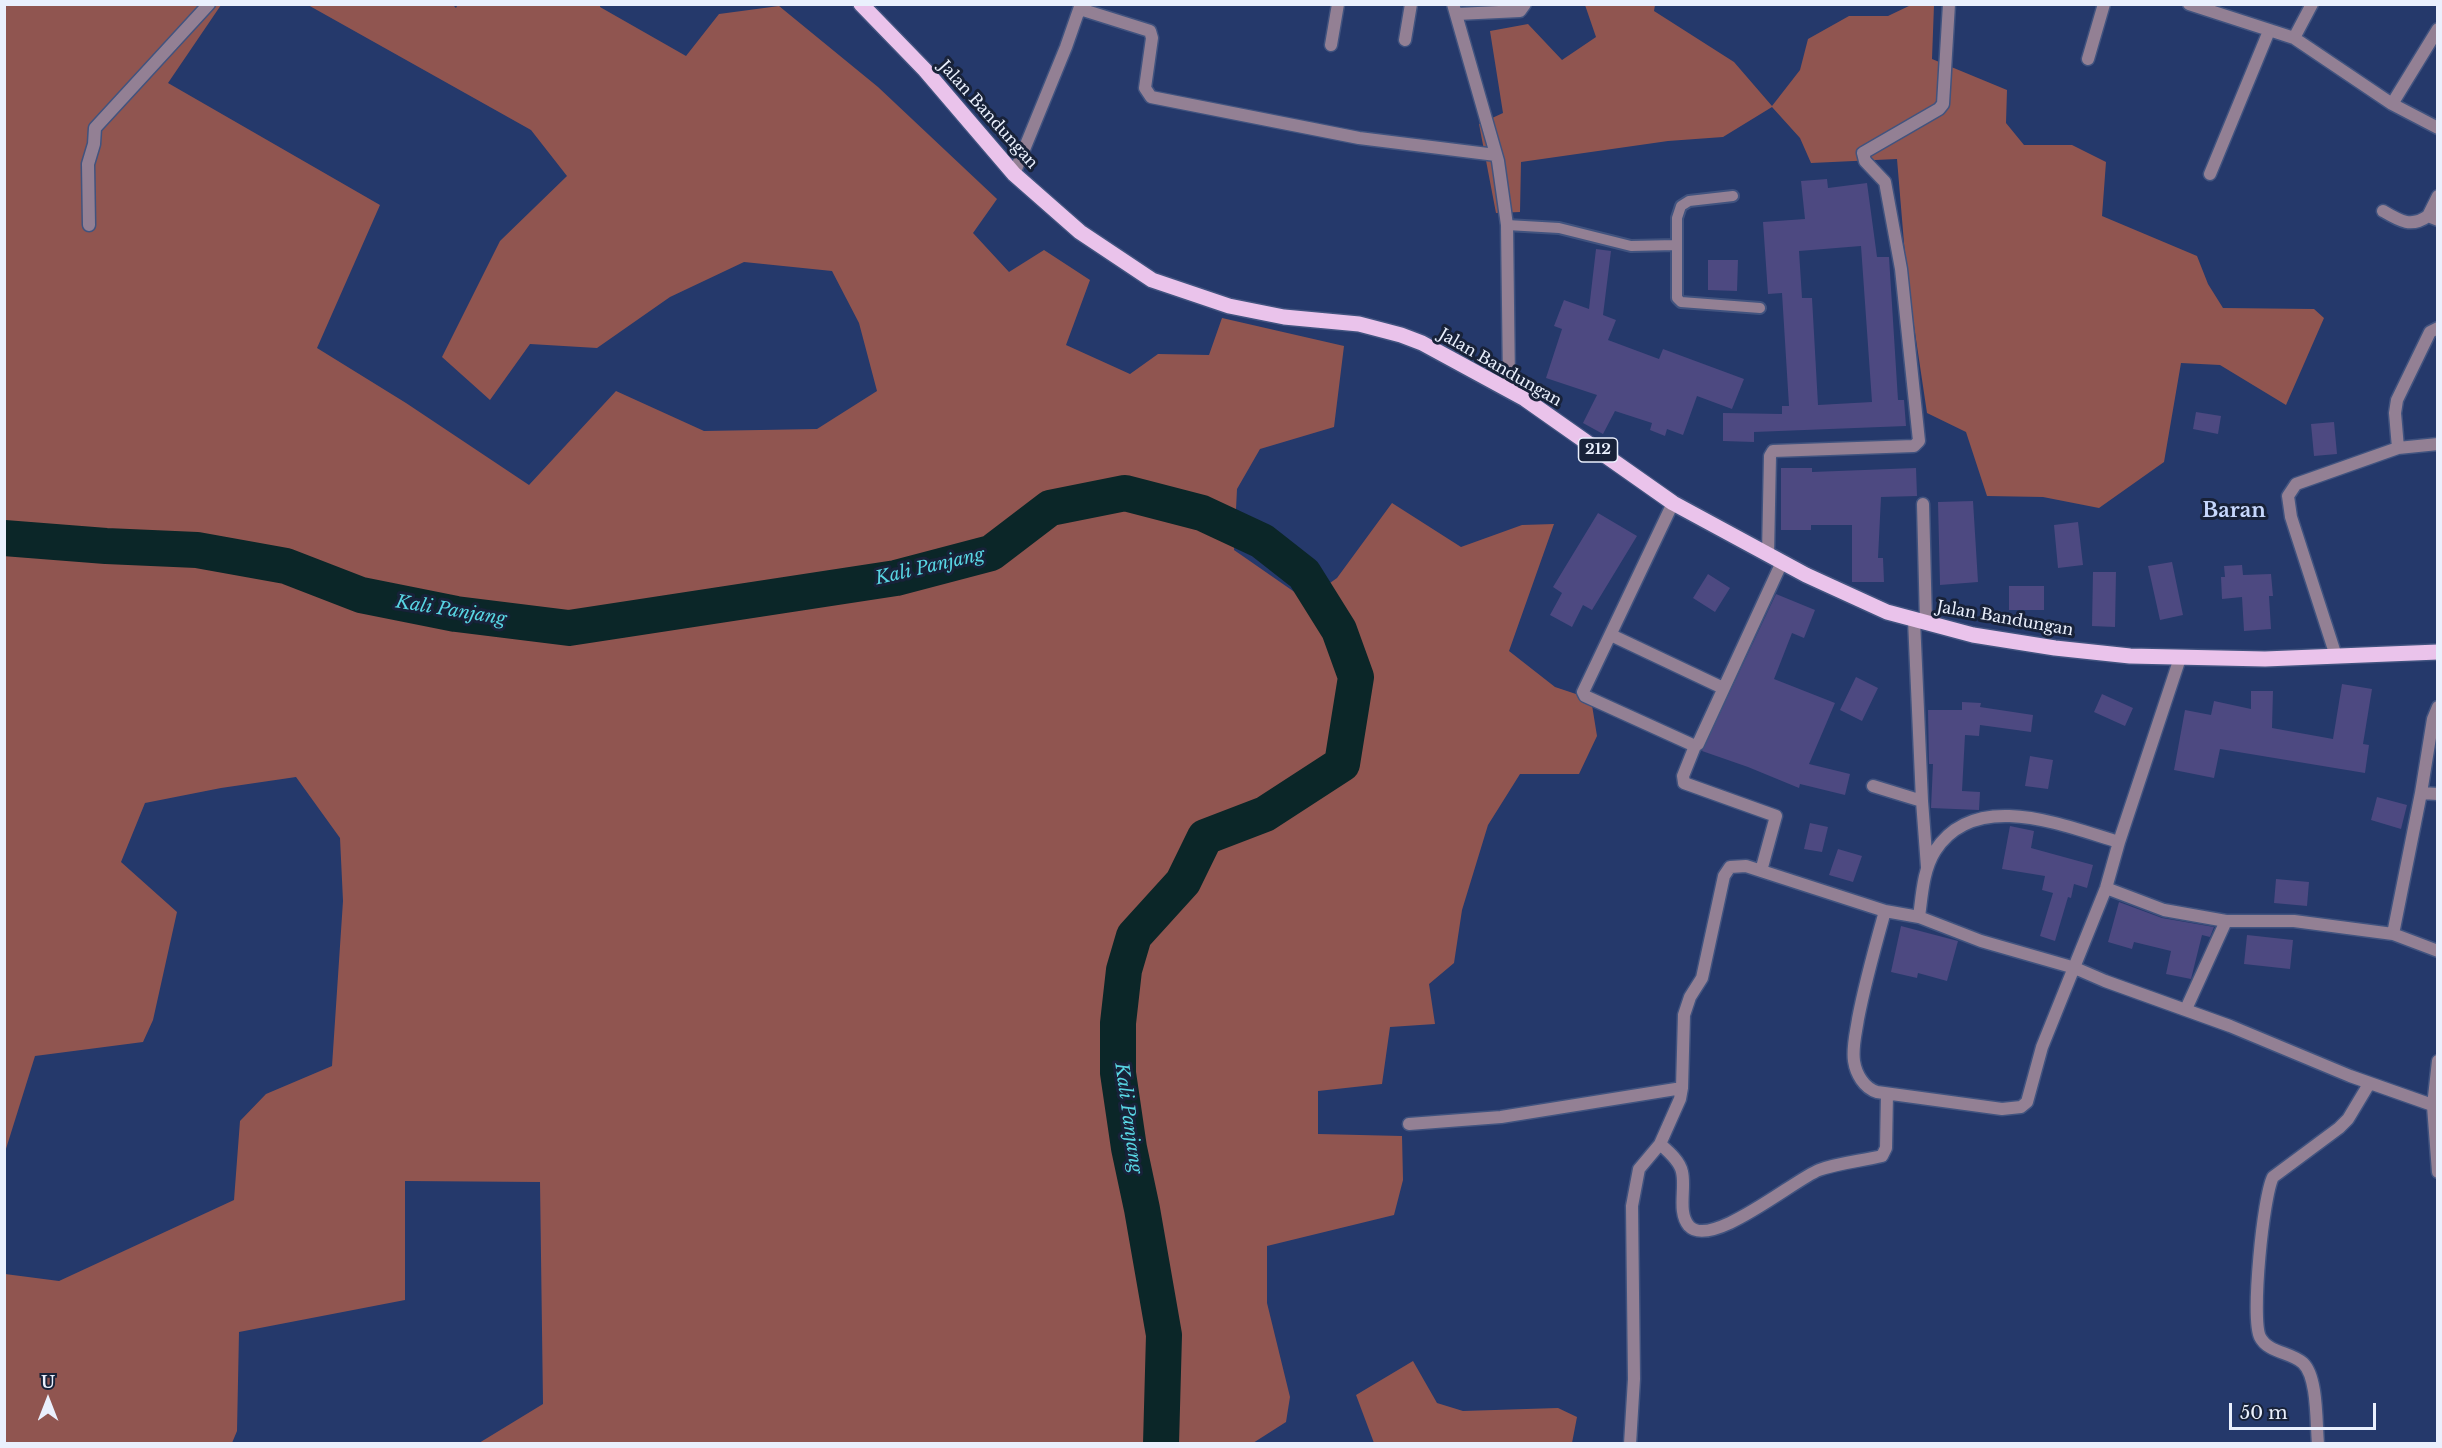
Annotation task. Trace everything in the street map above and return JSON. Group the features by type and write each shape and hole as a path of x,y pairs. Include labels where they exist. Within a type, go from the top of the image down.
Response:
{"main road":[{"name":"Jalan Bandungan","path":"861,4 925,70 1014,174 1080,232 1152,280 1229,306 1284,317 1359,324 1422,343 1526,399 1673,504 1782,562 1887,612 1973,635 2055,648 2130,656 2265,658 2438,651"}],"street":[{"path":"88,225 87,164 94,144 95,128 208,4"},
{"path":"1330,45 1338,4"},
{"path":"1405,40 1411,4"},
{"path":"1525,4 1520,11 1455,9 1496,155 1507,225 1509,383 1526,399"},
{"path":"1768,554 1770,456 1773,451 1914,446 1919,441 1901,269 1885,182 1865,161 1863,153 1943,104 1949,4"},
{"path":"2088,58 2104,4"},
{"path":"2189,4 2205,7 2269,31 2295,38 2392,104 2438,128"},
{"path":"2295,38 2312,4"},
{"path":"1014,174 1080,7 1150,32 1152,38 1145,88 1151,97 1359,138 1496,155"},
{"path":"2392,104 2438,29"},
{"path":"2210,174 2269,31"},
{"path":"2384,211 2408,223 2433,218 2438,196"},
{"path":"2398,448 2395,413 2397,400 2430,332 2438,328"},
{"path":"2336,656 2290,517 2288,496 2296,484 2398,448 2438,444"},
{"path":"1673,504 1584,694 1695,746"},
{"path":"1923,504 1920,622 1922,801 1927,869"},
{"path":"1761,871 1776,816 1684,783 1683,776 1782,562"},
{"path":"1611,635 1723,688"},
{"path":"1885,911 1866,977 1853,1047 1856,1072 1863,1083 1869,1089 1887,1094 2002,1109 2021,1107 2026,1102 2043,1047 2106,888 2180,658"},
{"path":"2393,934 2433,719 2438,706"},
{"path":"1873,786 1922,801"},
{"path":"2421,793 2438,794"},
{"path":"1919,917 1927,869 1935,850 1946,838 1973,820 2006,815 2034,818 2119,842"},
{"path":"1630,1443 1634,1379 1634,1192 1639,1169 1660,1144 1678,1106 1682,1088 1684,1015 1690,997 1702,978 1724,876 1727,869 1734,866 1761,871 1885,911 1919,917 1981,941 2075,968 2369,1084 2435,1106"},
{"path":"2106,888 2164,910 2226,921 2295,921 2393,934 2438,951"},
{"path":"2186,1010 2226,921"},
{"path":"2438,1061 2435,1106 2438,1172"},
{"path":"2318,1443 2311,1377 2303,1362 2281,1353 2264,1342 2258,1332 2258,1293 2265,1204 2268,1186 2273,1177 2339,1128 2348,1119 2369,1084"},
{"path":"1409,1124 1492,1118 1682,1088"},
{"path":"1660,1144 1672,1155 1682,1170 1685,1219 1695,1230 1705,1232 1743,1216 1818,1170 1882,1156 1886,1148 1887,1094"}],"lane":[{"path":"1733,196 1689,201 1681,206 1677,219 1676,245 1678,301 1760,308"},
{"path":"1507,225 1559,228 1631,246 1676,245"}],"shaded area":[{"path":"452,4 456,8 458,4 600,5 686,56 719,14 779,6 878,87 997,199 973,233 1009,272 1044,250 1090,280 1066,345 1130,374 1158,354 1209,355 1222,318 1344,346 1334,427 1260,449 1237,489 1234,550 1306,600 1337,578 1392,503 1461,547 1522,525 1554,524 1509,651 1555,687 1591,699 1597,736 1579,774 1520,774 1488,825 1462,910 1454,963 1429,984 1435,1024 1390,1027 1382,1084 1318,1091 1318,1134 1402,1136 1403,1180 1394,1215 1267,1246 1267,1303 1290,1397 1286,1422 1253,1443 479,1443 543,1404 540,1182 405,1181 405,1300 239,1332 237,1431 232,1443 5,1443 5,1274 59,1281 234,1200 240,1121 266,1094 332,1066 343,901 340,838 296,777 221,788 145,803 121,862 177,912 153,1020 143,1042 35,1056 5,1152 5,5 221,5 168,83 380,205 317,348 406,403 529,485 616,391 704,431 817,429 877,391 859,323 832,271 744,262 670,297 597,348 530,344 490,400 442,357 500,241 567,176 531,130 308,5"},
{"path":"1585,5 1655,5 1654,11 1734,62 1772,106 1800,70 1808,39 1849,16 1888,16 1911,5 1934,5 1932,59 2007,90 2006,123 2024,145 2072,145 2106,162 2102,216 2197,256 2208,284 2223,308 2314,309 2324,318 2286,405 2220,365 2181,363 2164,462 2099,508 2043,497 1987,496 1966,432 1927,413 1907,279 1897,159 1811,163 1800,138 1772,107 1723,137 1668,141 1521,162 1520,212 1496,213 1479,124 1503,113 1490,31 1528,24 1562,60 1596,37"},
{"path":"1413,1361 1437,1403 1463,1411 1558,1408 1577,1417 1572,1443 1374,1443 1356,1395"}],"building":[{"path":"1827,179 1828,188 1867,183 1877,257 1889,257 1898,400 1904,400 1906,426 1754,432 1754,442 1723,441 1723,413 1782,414 1782,406 1789,406 1782,293 1768,294 1763,222 1805,219 1801,181","holes":["1861,246 1872,402 1818,405 1812,298 1802,298 1799,251"]},
{"path":"1596,249 1611,251 1603,315 1616,320 1608,340 1659,359 1663,349 1744,379 1732,409 1697,396 1683,435 1667,429 1665,436 1650,430 1652,423 1615,411 1603,434 1583,423 1597,395 1546,378 1562,329 1554,326 1564,300 1589,309"},
{"path":"1708,260 1738,260 1737,291 1708,290"},
{"path":"2196,412 2221,416 2218,434 2193,429"},
{"path":"2334,422 2337,454 2314,456 2311,424"},
{"path":"1781,468 1812,468 1812,472 1916,468 1917,496 1881,497 1878,558 1883,558 1884,582 1852,582 1852,525 1811,525 1811,530 1781,530"},
{"path":"1973,501 1978,582 1940,585 1938,502"},
{"path":"1598,513 1637,536 1592,610 1583,605 1572,627 1550,615 1562,593 1553,587"},
{"path":"2078,522 2083,565 2058,568 2054,525"},
{"path":"2172,562 2183,615 2160,620 2148,566"},
{"path":"2242,565 2243,575 2271,574 2273,596 2269,596 2271,629 2244,631 2242,597 2222,599 2221,577 2225,577 2224,566"},
{"path":"2093,572 2116,572 2115,627 2092,626"},
{"path":"1708,574 1730,588 1715,612 1693,598"},
{"path":"2009,586 2044,586 2044,610 2009,610"},
{"path":"1776,594 1815,610 1804,638 1792,633 1774,679 1835,703 1809,764 1850,774 1845,795 1800,784 1799,788 1702,751"},
{"path":"1856,677 1878,688 1862,721 1840,710"},
{"path":"2342,684 2372,689 2363,744 2369,745 2365,773 2220,749 2214,778 2174,770 2185,710 2211,715 2214,701 2251,709 2251,691 2273,691 2272,728 2333,739"},
{"path":"2102,694 2133,708 2125,726 2094,712"},
{"path":"1962,702 1981,703 1980,707 2033,715 2031,732 1980,725 1979,736 1965,735 1962,791 1980,792 1979,810 1931,808 1933,764 1929,764 1928,710 1962,710"},
{"path":"2030,756 2053,760 2048,789 2025,786"},
{"path":"2377,797 2407,805 2401,829 2371,820"},
{"path":"1810,823 1828,827 1822,852 1804,849"},
{"path":"2010,826 2034,831 2031,848 2093,865 2087,888 2074,884 2055,941 2040,936 2053,893 2042,890 2045,876 2002,869"},
{"path":"1838,849 1862,856 1853,882 1829,875"},
{"path":"2276,879 2309,882 2307,906 2274,903"},
{"path":"2119,902 2162,918 2214,927 2210,937 2202,935 2191,979 2166,974 2171,951 2134,942 2132,949 2108,942"},
{"path":"1901,926 1958,941 1947,981 1918,973 1917,978 1891,972"},
{"path":"2247,935 2293,940 2290,969 2244,964"}],"waterway":[{"name":"Kali Panjang","path":"4,538 197,550 286,566 361,595 456,614 569,628 896,578 991,553 1050,508 1125,493 1202,513 1262,541 1304,574 1339,630 1356,677 1342,764 1265,814 1205,837 1183,882 1134,936 1124,970 1118,1023 1118,1073 1129,1148 1164,1335 1161,1444"}],"district":[{"name":"Baran","path":"2234,511"}]}
